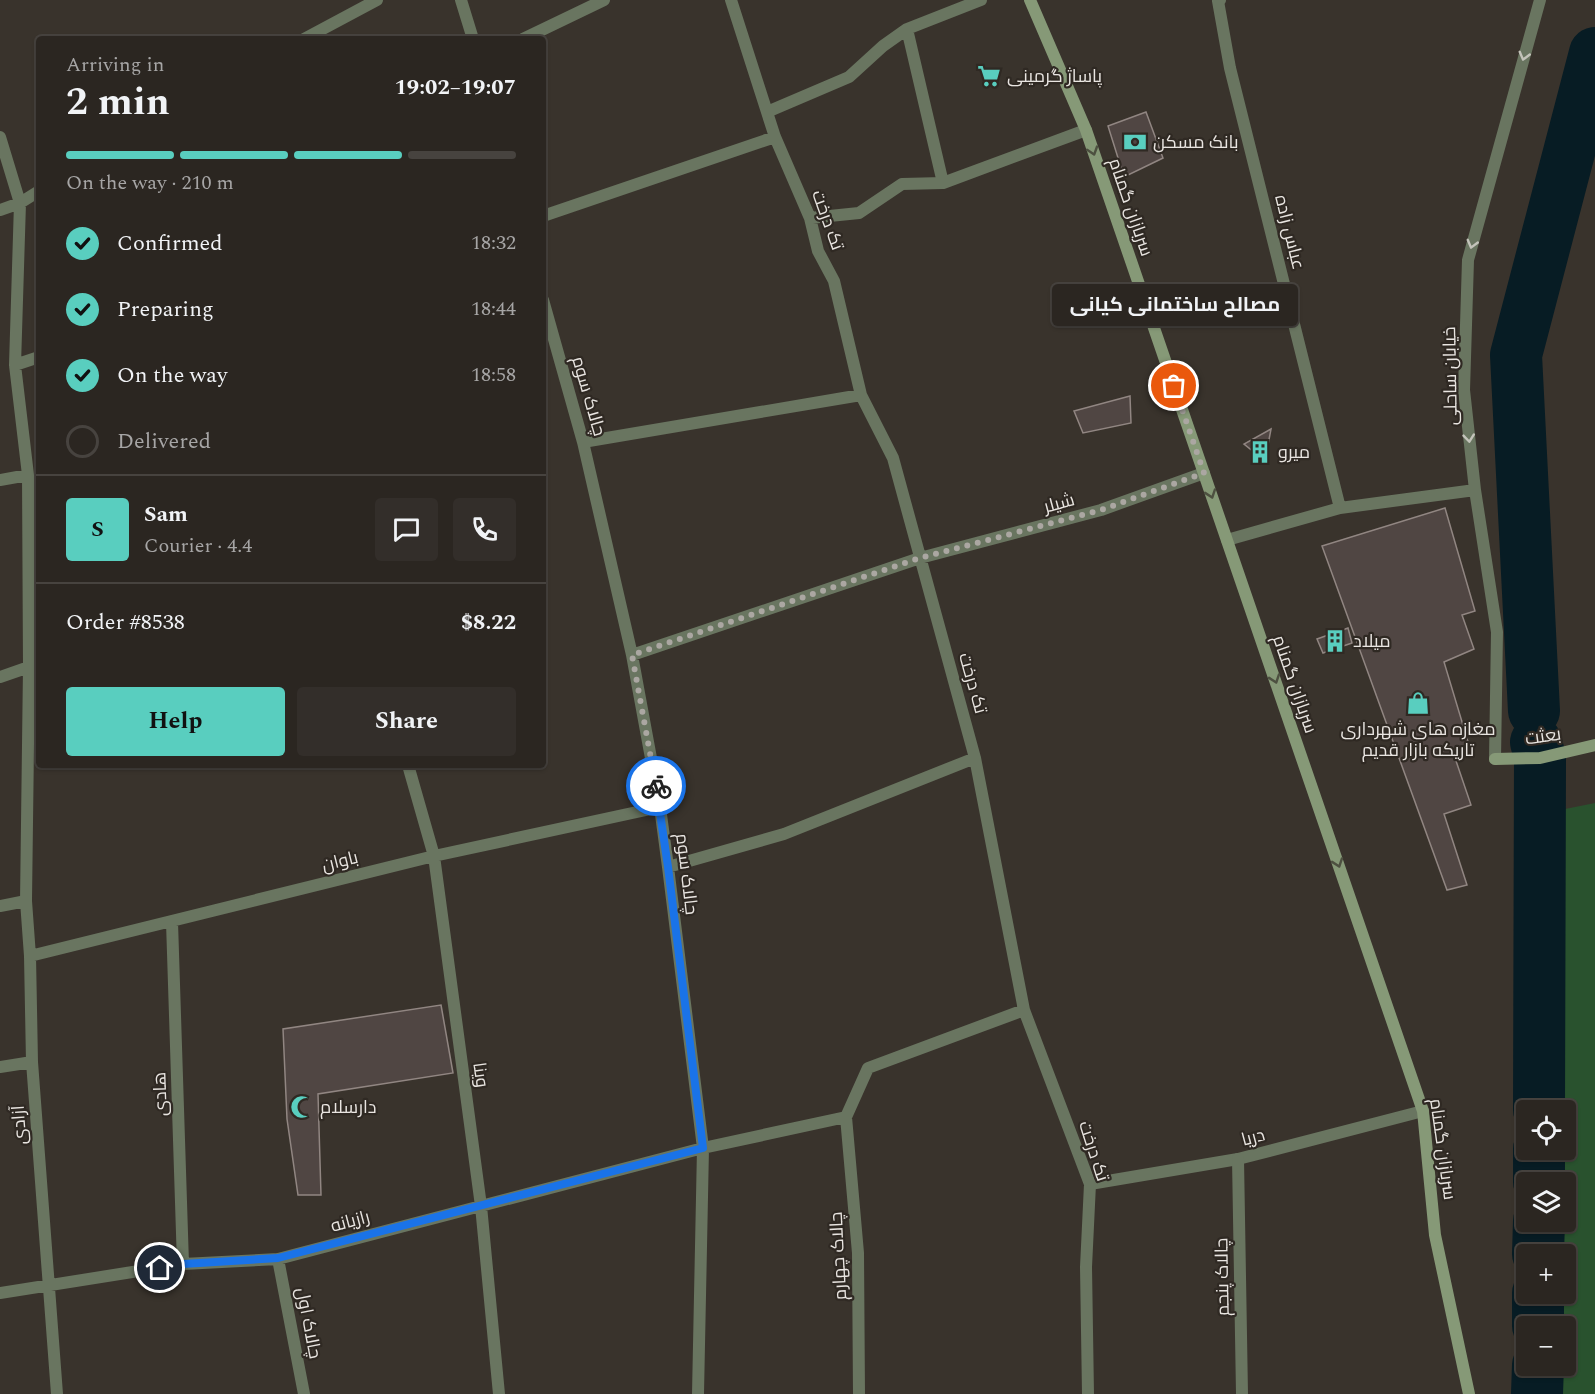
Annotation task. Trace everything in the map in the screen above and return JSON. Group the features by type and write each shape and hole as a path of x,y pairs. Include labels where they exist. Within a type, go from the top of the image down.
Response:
{"street":[{"path":"310,36 377,0"},
{"path":"460,0 472,36"},
{"path":"529,36 604,0"},
{"name":"تک درخت","path":"731,0 775,137 810,218 818,251 834,281 861,395 893,458 975,758 1024,1010 1090,1184 1086,1267 1088,1394"},
{"path":"767,112 849,76 883,46 907,29 981,0"},
{"name":"سربازان گمنام","path":"1030,0 1086,130 1423,1110 1435,1235 1469,1394"},
{"name":"عباس زاده","path":"1219,0 1230,68 1340,508"},
{"name":"خیابان ساحلی","path":"1495,759 1497,632 1475,490 1464,390 1468,260 1540,0"},
{"path":"907,29 943,183"},
{"path":"810,218 859,213 902,184 943,183 1086,130"},
{"name":"آزادی","path":"0,137 20,202 15,365 28,475 34,602 29,667 26,901 30,956 32,1062 57,1394"},
{"path":"546,215 775,137"},
{"path":"0,210 36,193"},
{"name":"چالاک سوم","path":"546,311 583,442 632,655 660,807 703,1148 698,1394"},
{"path":"15,365 36,358"},
{"path":"583,442 861,395"},
{"name":"شیلر","path":"632,655 920,558 1101,510 1204,473"},
{"path":"0,480 28,475"},
{"path":"1227,540 1340,508 1475,490"},
{"path":"0,677 29,667"},
{"name":"بعثت","path":"1495,759 1540,758 1595,745"},
{"path":"668,867 783,834 975,758"},
{"name":"وینا","path":"409,768 434,856 481,1206 499,1394"},
{"name":"باوان","path":"30,956 434,856 660,807"},
{"path":"0,906 26,901"},
{"name":"هادی","path":"172,922 183,1264"},
{"path":"846,1117 868,1068 1024,1010"},
{"path":"0,1067 32,1062"},
{"name":"دریا","path":"1090,1184 1238,1159 1423,1110"},
{"name":"رازیانه","path":"0,1293 183,1264 278,1258 703,1148 846,1117"},
{"name":"چالاک چهارم","path":"846,1117 858,1253 859,1394"},
{"name":"چالاک پنجم","path":"1238,1159 1242,1394"},
{"name":"چالاک اول","path":"278,1258 304,1394"}],"green space":[{"path":"1595,803 1595,1394 1553,1394 1554,1376 1576,1376 1576,1316 1555,1316 1555,1304 1576,1304 1576,1244 1556,1244 1556,1232 1576,1232 1576,1172 1556,1172 1556,1160 1576,1160 1576,1100 1555,1100 1555,811"}],"building":[{"name":"بانک مسکن","path":"1146,112 1163,158 1124,177 1108,126"},
{"path":"1130,396 1131,423 1083,433 1074,411"},
{"name":"میرو","path":"1271,429 1265,461 1244,444"},
{"name":"مغازه های شهرداری تاریکه بازار قدیم","path":"1445,508 1475,611 1462,615 1474,649 1444,662 1469,745 1453,752 1471,805 1444,814 1467,885 1447,890 1322,546"},
{"name":"میلاد","path":"1348,628 1352,643 1323,653 1317,639"},
{"name":"دارسلام","path":"441,1005 453,1073 318,1094 321,1195 298,1195 287,1119 283,1029"}],"waterway":[{"path":"1534,711 1516,355 1595,53"},
{"path":"1536,742 1540,758 1539,1100"},
{"path":"1539,1160 1539,1172"},
{"path":"1538,1244 1539,1232"},
{"path":"1538,1304 1538,1316"},
{"path":"1537,1394 1538,1376"}],"way so far":[{"path":"656,786 632,655 920,558 1101,510 1204,473 1174,386"}],"place":[{"name":"پاساژ گرمینی","path":"989,76"},
{"name":"بانک مسکن","path":"1135,142"},
{"name":"مصالح ساختمانی کیانی","path":"1174,386"},
{"name":"میرو","path":"1260,452"},
{"name":"میلاد","path":"1335,641"},
{"name":"مغازه های شهرداری تاریکه بازار قدیم","path":"1418,703"},
{"name":"دارسلام","path":"302,1107"}],"route":[{"path":"160,1268 183,1264 278,1258 703,1148 656,786"}]}
